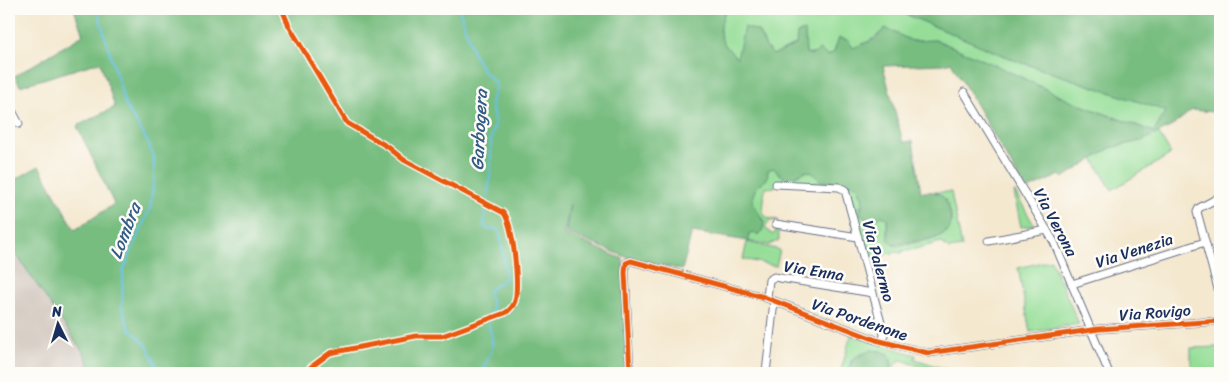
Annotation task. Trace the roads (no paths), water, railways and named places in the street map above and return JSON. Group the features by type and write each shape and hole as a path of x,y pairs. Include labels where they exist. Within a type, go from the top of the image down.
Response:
{"street":[{"name":"Via Verona","path":"964,92 1047,230 1109,373"},
{"path":"9,105 19,124"},
{"name":"Via Palermo","path":"776,184 843,188 884,334 883,342"},
{"path":"1220,197 1197,211 1205,242 1217,270 1220,296"},
{"path":"776,224 858,237"},
{"path":"989,241 1047,230"},
{"name":"Via Venezia","path":"1072,284 1205,242"},
{"name":"Via Pordenone","path":"630,373 625,275 628,262 636,261 770,300 883,342 918,352 937,353 1091,330"},
{"name":"Via Enna","path":"770,300 769,280 774,277 873,293"},
{"path":"766,373 770,300"},
{"name":"Via Rovigo","path":"1091,330 1220,321"}],"waterway":[{"name":"Lombra","path":"97,9 126,107 143,133 154,156 154,180 150,208 123,271 122,307 129,328 146,344 160,373"},
{"name":"Garbogera","path":"459,9 474,55 484,72 496,84 491,103 495,124 491,138 491,169 487,201"},
{"name":"Garbogera","path":"486,206 484,226 487,229 497,229 500,233 506,275 503,280 488,291 493,308 487,319"},
{"name":"Garbogera","path":"480,373 492,349 492,338 488,323"}]}
